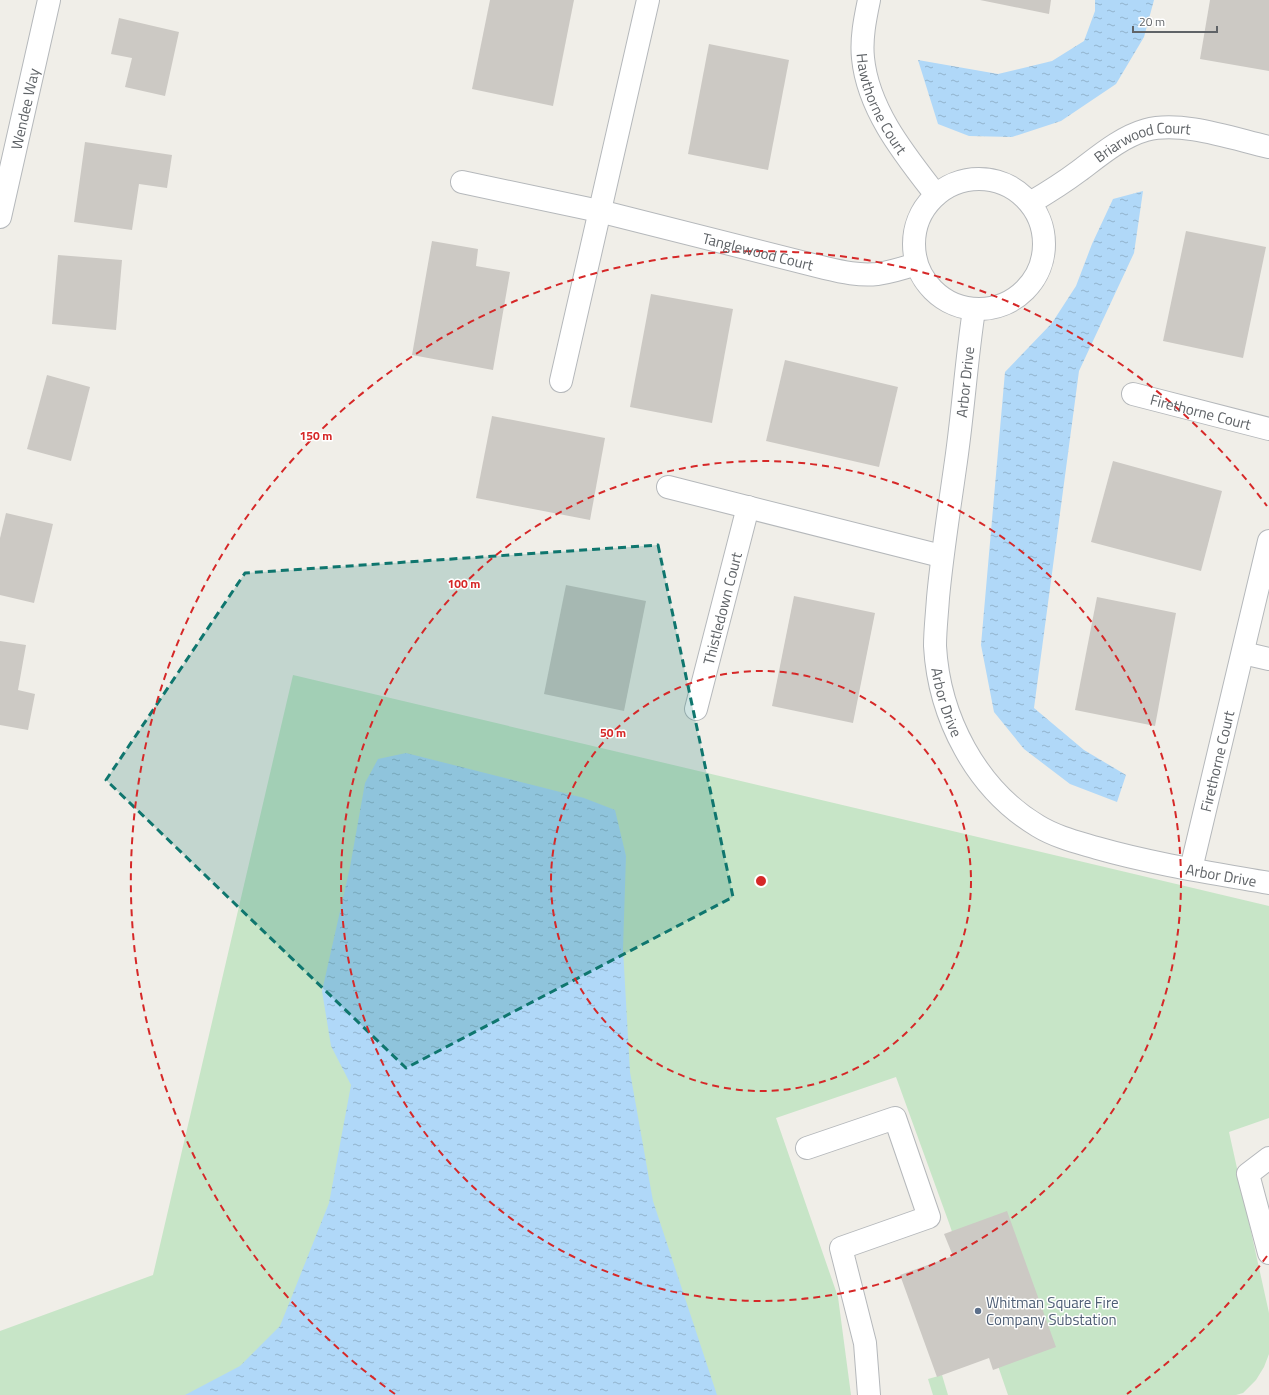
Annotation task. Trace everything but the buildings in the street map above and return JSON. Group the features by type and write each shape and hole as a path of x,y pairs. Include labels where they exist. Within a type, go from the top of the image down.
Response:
{"street":[{"name":"Wendee Way","path":"0,217 49,0"},
{"path":"561,381 648,0"},
{"name":"Hawthorne Court","path":"869,0 864,26 863,57 868,88 897,142 914,168 936,195"},
{"name":"Briarwood Court","path":"1030,203 1053,190 1103,153 1134,134 1147,130 1162,128 1195,130 1269,147"},
{"path":"974,179 995,181 1014,189 1030,203 1041,222 1045,243 1041,265 1038,271 1031,284 1015,299 996,308 974,310 955,305 938,295 924,281 916,264 914,245 916,226 924,209 936,195 954,184 974,179"},
{"name":"Tanglewood Court","path":"462,182 599,211 852,274 876,274 897,270 916,264"},
{"name":"Arbor Drive","path":"974,310 955,466 942,556 935,645 939,676 946,706 971,762 990,786 1012,808 1038,826 1066,839 1124,856 1269,883"},
{"name":"Firethorne Court","path":"1133,394 1269,429"},
{"path":"668,488 942,556"},
{"name":"Thistledown Court","path":"696,709 748,507"},
{"name":"Firethorne Court","path":"1191,869 1269,541"},
{"path":"1243,652 1269,659"},
{"path":"807,1148 894,1118 929,1217 841,1248 865,1343 869,1395"},
{"path":"1269,1158 1248,1174 1269,1253"}],"highlighted area":[{"path":"658,545 733,897 406,1068 106,780 245,573"}],"green space":[{"path":"293,675 1269,906 1269,1118 1229,1132 1269,1313 1269,1354 1264,1367 1256,1380 1243,1393 1236,1395 1008,1395 949,1223 896,1077 776,1118 838,1297 851,1395 0,1395 0,1331 153,1275"},
{"path":"942,1375 948,1395 933,1395 928,1379"}],"water":[{"path":"1095,0 1154,0 1144,37 1116,84 1061,121 1012,137 969,136 938,124 918,60 998,74 1052,61 1084,41 1095,11"},
{"path":"1143,191 1134,253 1079,371 1034,708 1084,750 1126,775 1117,802 1070,784 1024,749 994,712 981,645 1005,372 1052,323 1076,286 1092,244 1113,199"},
{"path":"406,753 584,798 615,810 626,856 623,949 630,1072 653,1201 717,1395 185,1395 240,1366 280,1326 329,1203 351,1085 331,1046 322,991 350,867 365,783 378,759"}],"place":[{"name":"Whitman Square Fire Company Substation","path":"978,1311"}]}
